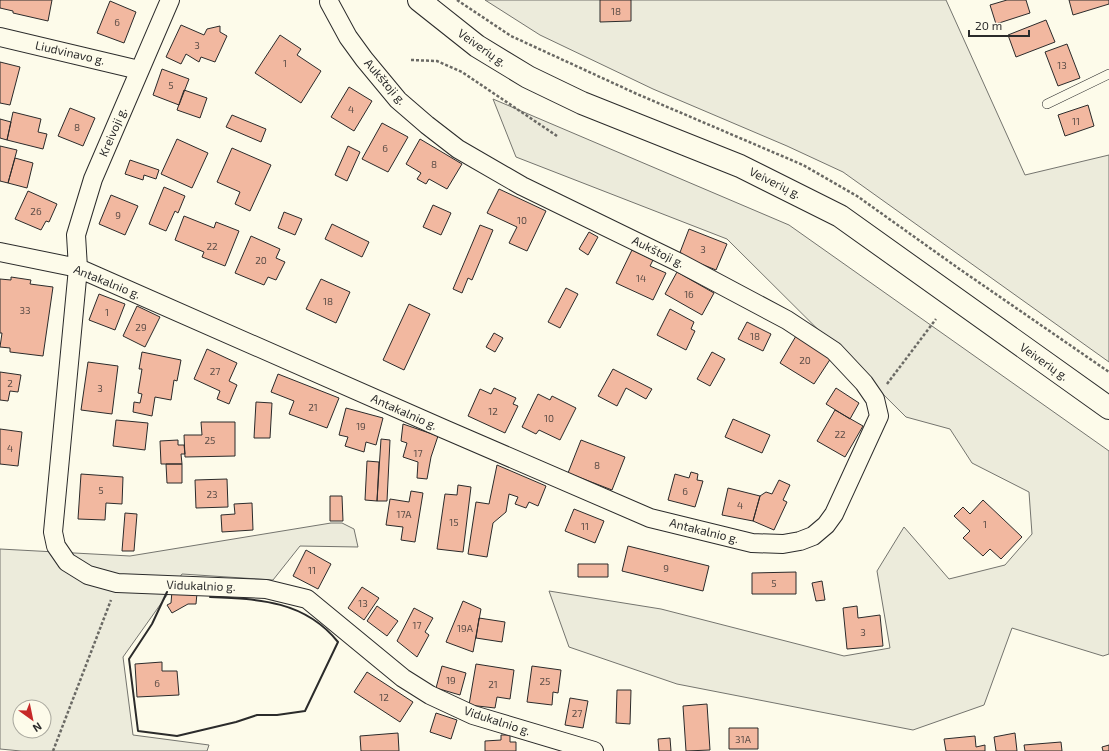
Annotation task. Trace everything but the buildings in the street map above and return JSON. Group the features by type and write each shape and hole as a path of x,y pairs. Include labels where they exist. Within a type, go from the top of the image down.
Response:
{"main road":[{"name":"Veiverių g.","path":"419,0 477,46 528,77 582,103 740,166 840,216 1109,408"}],"street":[{"name":"Kreivoji g.","path":"78,268 76,235 93,179 170,0"},
{"name":"Aukštoji g.","path":"326,1 348,37 398,100 458,149 522,186 678,262 787,320 834,351 864,383 875,399 879,416 834,514 826,525 812,536"},
{"name":"Liudvinavo g.","path":"0,37 139,70"},
{"name":"Antakalnio g.","path":"0,252 78,268 650,518 752,543 783,544 800,541 812,536"},
{"name":"Vidukalnio g.","path":"78,268 53,532 56,546 67,562 88,575 117,584 266,589 307,599 403,678 430,696 473,715 594,751"}],"lane":[{"path":"1048,104 1109,74"}],"path":[{"path":"411,60 437,61 462,72 557,136"},
{"path":"875,399 936,319"},
{"path":"53,751 117,584"}],"shaded area":[{"path":"485,0 946,0 1025,175 1109,155 1109,362 843,172 787,146 653,89 540,35"},
{"path":"493,99 789,225 1109,451 1109,654 1103,656 1012,628 984,705 913,730 677,684 569,647 549,591 661,609 844,656 890,648 877,571 904,527 949,579 1005,565 1032,534 1029,492 972,463 950,429 906,417 727,239 516,157"},
{"path":"331,523 342,523 354,529 358,547 300,546 273,580 182,574 123,657 133,735 209,745 207,751 21,751 0,749 0,549 130,556"}],"wall":[{"path":"167,592 152,624 129,659 138,731 177,736 236,722 257,715 277,715 305,711 338,642 325,628 296,610 264,601 210,597"}]}
